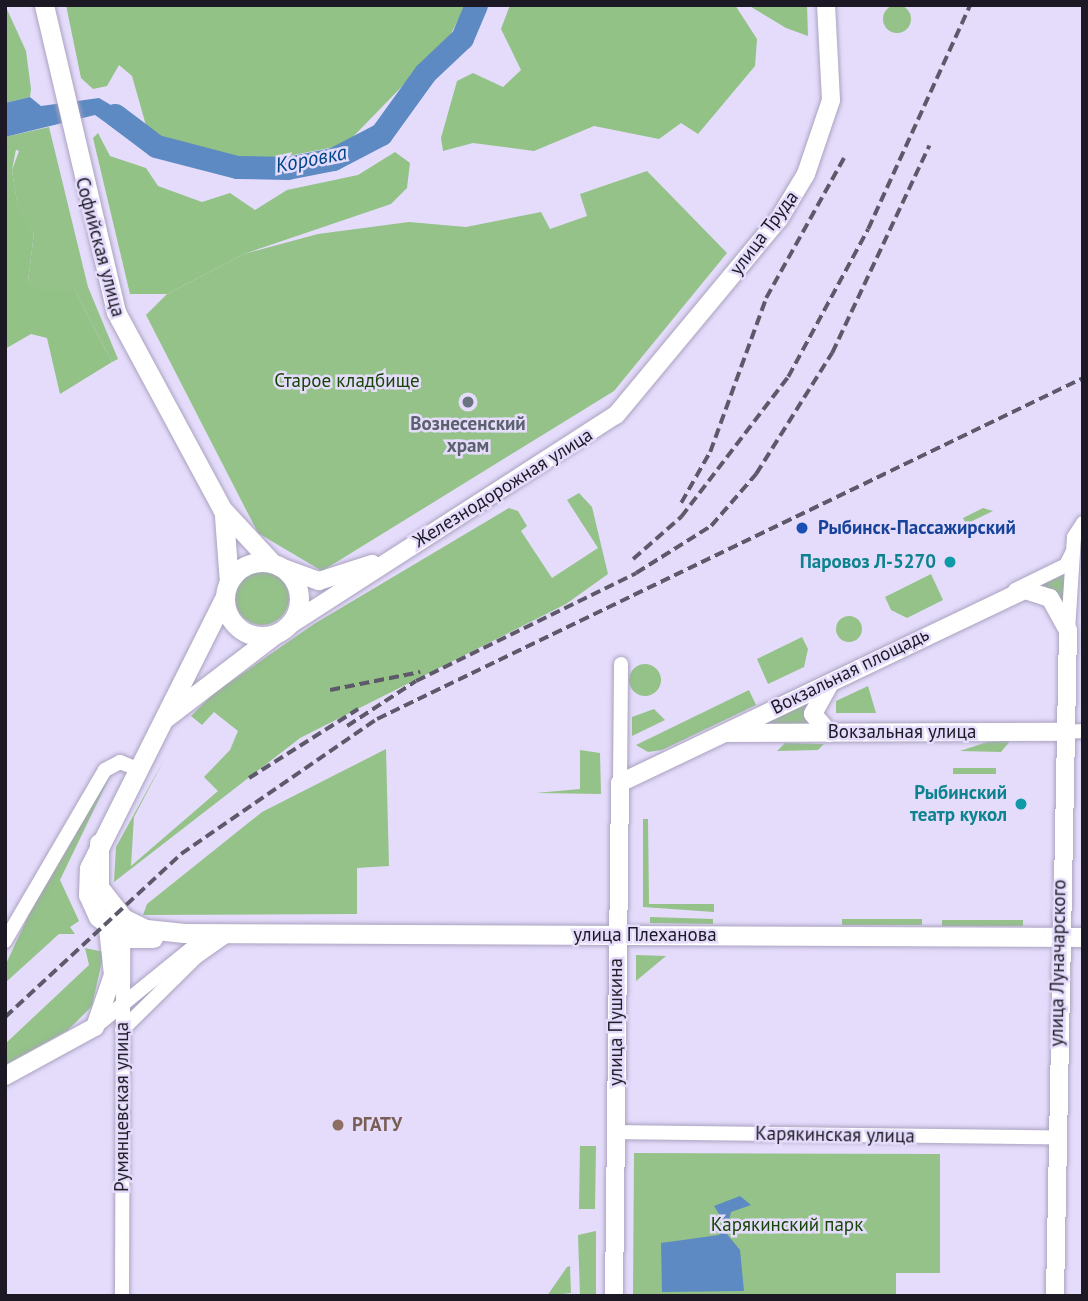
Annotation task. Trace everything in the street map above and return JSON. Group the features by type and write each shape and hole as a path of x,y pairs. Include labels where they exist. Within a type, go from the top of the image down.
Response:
{"main road":[{"name":"Софийская улица","path":"44,5 75,146 119,319 222,509 244,541 277,565"},
{"name":"Софийская улица","path":"222,509 227,589"},
{"path":"246,565 277,565 300,596 282,629 257,636 239,627 227,589 246,565"},
{"name":"Железнодорожная улица","path":"118,928 87,888 99,843 227,589"},
{"name":"Железнодорожная улица","path":"161,722 282,629"},
{"name":"улица Плеханова","path":"118,928 208,935 1083,937"}],"street":[{"name":"улица Труда","path":"608,422 779,219 806,174 830,107 826,5"},
{"name":"Железнодорожная улица","path":"282,629 608,422"},
{"path":"998,598 1066,565 1083,523"},
{"path":"1068,630 1073,548"},
{"name":"Железнодорожная улица","path":"277,565 319,581 398,553"},
{"name":"Вокзальная площадь","path":"620,783 998,598 1025,590 1042,593 1057,605 1068,630"},
{"name":"улица Луначарского","path":"1055,1296 1058,937 1068,630"},
{"name":"улица Пушкина","path":"614,1296 621,664"},
{"path":"829,733 816,723 814,703 840,677"},
{"name":"Вокзальная улица","path":"721,733 1083,732"},
{"path":"5,941 105,770 120,762 136,769"},
{"name":"Румянцевская улица","path":"118,928 124,1000 122,1296"},
{"name":"Румянцевская улица","path":"94,1027 113,975 118,928"},
{"path":"5,1076 94,1027 124,1000 208,935"},
{"path":"122,1030 196,957 228,935"},
{"name":"Карякинская улица","path":"615,1132 1055,1137"}],"green space":[{"path":"5,5 26,51 31,89 30,97 5,103"},
{"path":"66,5 466,5 448,39 345,145 262,161 171,145 147,129 132,76 119,65 107,86 93,89 81,78"},
{"path":"510,5 735,5 757,39 755,66 698,134 681,123 659,139 594,126 534,151 473,143 443,151 441,138 457,81 473,73 503,87 521,70 501,29"},
{"path":"748,5 807,5 808,36 786,28"},
{"path":"897,5 907,9 911,19 907,29 897,33 887,29 883,19 887,9"},
{"path":"49,127 88,287 118,359 112,362 75,291 37,292 28,281 34,233 18,209 12,170 19,151 5,145 5,137"},
{"path":"98,133 110,156 146,168 158,186 202,202 230,193 255,210 287,190 358,175 395,152 410,163 407,188 391,204 244,254 167,294 130,294 93,138"},
{"path":"17,144 12,170 18,208 34,233 28,281 38,291 75,291 112,362 60,394 47,338 31,334 5,349 5,145"},
{"name":"Старое кладбище","path":"647,171 727,253 614,391 322,571 258,533 146,315 167,294 244,254 318,234 409,222 466,227 541,212 550,229 587,216 580,194"},
{"path":"579,493 592,507 608,574 566,604 300,738 114,882 116,847 165,758 134,817 131,866 218,791 204,777 230,750 238,731 214,712 202,725 191,716 213,694 314,624 509,508 518,511 527,526 521,531 552,578 598,548 567,500"},
{"path":"983,508 993,511 966,524 963,518"},
{"path":"267,571 277,575 285,583 289,598 285,613 277,621 257,625 247,621 239,613 235,593 239,583 247,575"},
{"path":"1067,573 1066,604 1036,587"},
{"path":"931,574 943,600 907,618 891,610 885,597"},
{"path":"849,616 858,620 862,629 858,638 849,642 840,638 836,629 840,620"},
{"path":"802,637 808,649 804,667 768,684 757,659"},
{"path":"645,664 657,668 661,680 657,692 645,696 633,692 629,680 633,668"},
{"path":"868,686 876,713 836,713 836,701"},
{"path":"749,690 756,705 662,750 648,752 636,745"},
{"path":"803,702 809,709 807,726 739,729"},
{"path":"654,709 665,720 632,736 632,717"},
{"path":"1010,741 1001,752 960,751 987,742"},
{"path":"785,743 824,744 818,750 777,751"},
{"path":"386,749 389,866 357,868 357,914 143,915 147,904 262,812"},
{"path":"580,750 600,753 601,794 536,793 580,789"},
{"path":"953,768 996,768 996,774 953,774"},
{"path":"111,774 60,880 79,921 70,927 75,934 59,934 5,983 5,966 45,880"},
{"path":"643,819 648,819 649,904 714,904 714,912 643,907"},
{"path":"650,917 713,919 713,924 650,923"},
{"path":"842,919 922,919 922,925 842,925"},
{"path":"942,920 1023,920 1023,926 942,926"},
{"path":"85,948 104,952 92,1006 68,1030 5,1065 5,1044 89,965"},
{"path":"636,955 666,956 636,981"},
{"path":"580,1146 596,1146 595,1209 579,1209"},
{"name":"Карякинский парк","path":"634,1153 940,1154 940,1273 896,1273 896,1296 633,1296"},
{"path":"596,1231 596,1296 580,1296 578,1235"},
{"path":"570,1266 571,1293 547,1296 567,1267"}],"water":[{"path":"30,97 41,106 99,98 143,124 138,146 95,115 5,137 5,103"},
{"path":"740,1196 751,1205 731,1212 726,1233 740,1250 744,1291 662,1292 661,1243 719,1235 724,1222 714,1206"}],"waterway":[{"name":"Коровка","path":"115,115 156,146 237,167 287,168 333,159 381,134 425,73 462,38 476,5"}],"railway":[{"path":"633,559 681,517 788,377 868,229 970,5"},
{"path":"347,726 416,681 636,573 711,526 756,474 832,353 929,146"},
{"path":"681,503 710,452 766,298 845,156"},
{"path":"5,1017 181,854 377,719 1083,378"},
{"path":"330,690 420,672"},
{"path":"249,778 358,709"}],"place":[{"name":"Вознесенский храм","path":"468,402"},
{"name":"Рыбинск-Пассажирский","path":"802,528"},
{"name":"Паровоз Л-5270","path":"950,562"},
{"name":"Рыбинский театр кукол","path":"1021,804"},
{"name":"РГАТУ","path":"338,1125"}]}
